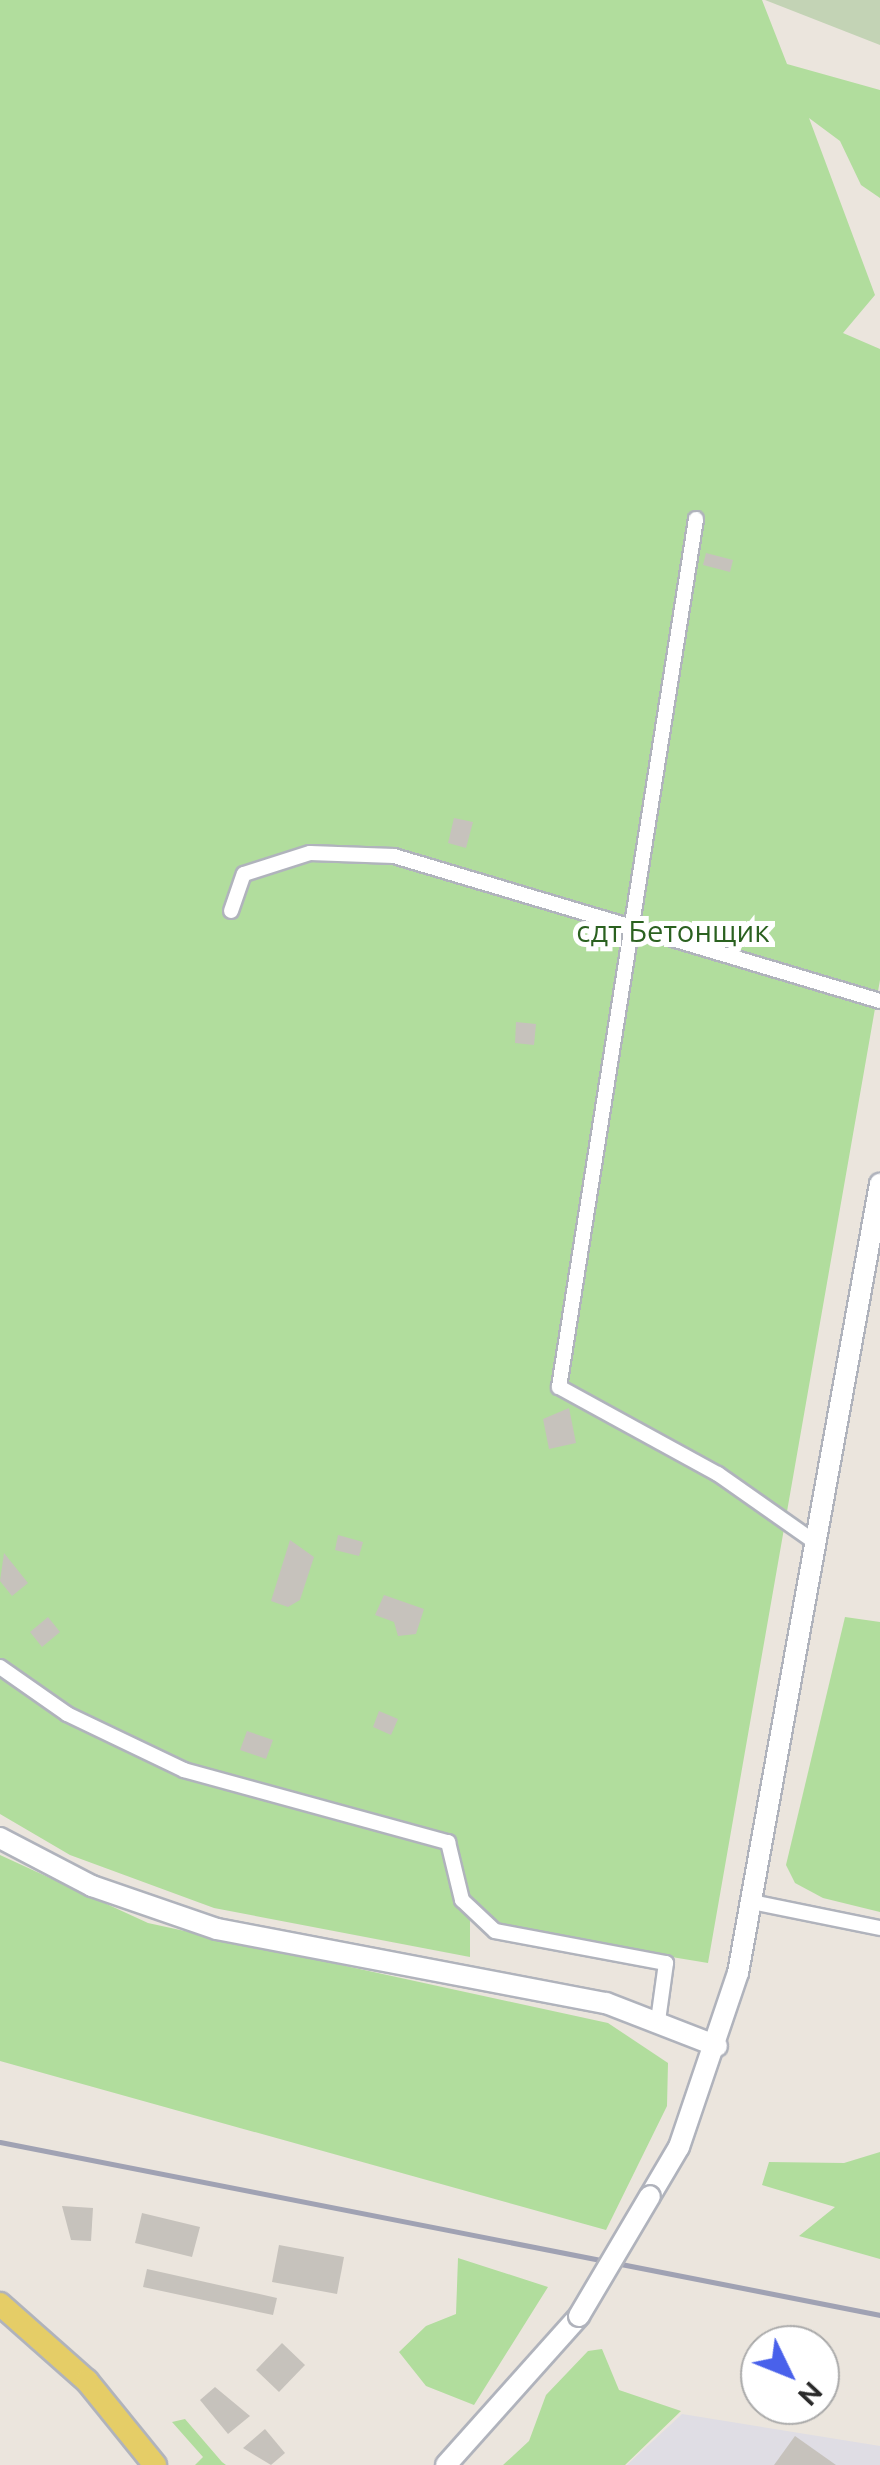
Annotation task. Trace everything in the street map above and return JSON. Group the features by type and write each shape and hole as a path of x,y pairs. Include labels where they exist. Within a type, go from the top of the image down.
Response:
{"main road":[{"path":"446,2465 580,2316 650,2196 717,2046 752,1902 880,1184"},
{"path":"0,1838 92,1886 217,1929 658,2021 717,2046"},
{"path":"0,2304 88,2381 155,2465"}],"street":[{"path":"696,519 559,1387 718,1474 816,1543"},
{"path":"231,911 244,874 310,853 394,856 633,932 880,1001"},
{"path":"0,1667 67,1714 184,1770 448,1842 462,1900 494,1931 666,1963 658,2021"},
{"path":"752,1902 880,1928"}],"shaded area":[{"path":"682,2414 880,2446 880,2465 627,2465"}],"green space":[{"name":"сдт Бетонщик","path":"0,0 762,0 787,64 880,90 880,198 861,185 840,141 809,118 875,295 843,333 880,349 880,980 708,1963 514,1931 470,1904 470,1957 214,1908 70,1855 0,1814"},
{"path":"765,0 880,0 880,45"},
{"path":"845,1617 880,1622 880,1912 823,1898 795,1883 786,1865"},
{"path":"0,1855 148,1923 608,2023 668,2063 667,2106 606,2230 0,2061"},
{"path":"880,2152 880,2259 799,2236 835,2207 762,2185 769,2162 844,2163"},
{"path":"458,2258 548,2287 474,2405 426,2386 399,2352 426,2326 456,2314"},
{"path":"602,2349 619,2390 681,2411 625,2465 503,2465 529,2441 546,2395 588,2351"},
{"path":"185,2419 226,2465 195,2465 203,2457 172,2422"}],"building":[{"path":"706,553 733,560 730,572 703,565"},
{"path":"454,818 473,822 466,848 448,843"},
{"path":"516,1022 536,1024 534,1045 515,1043"},
{"path":"569,1408 576,1443 549,1449 543,1419"},
{"path":"338,1535 363,1542 359,1556 335,1550"},
{"path":"290,1540 314,1557 300,1600 288,1607 271,1601"},
{"path":"4,1553 28,1583 12,1596 0,1581"},
{"path":"384,1595 424,1609 416,1634 398,1636 394,1622 375,1615"},
{"path":"48,1617 60,1632 42,1647 30,1632"},
{"path":"379,1711 398,1719 391,1735 373,1727"},
{"path":"247,1731 273,1740 266,1759 240,1750"},
{"path":"62,2206 93,2208 91,2241 71,2240"},
{"path":"142,2213 200,2227 192,2257 135,2243"},
{"path":"279,2245 344,2257 337,2294 272,2282"},
{"path":"147,2269 277,2298 273,2315 143,2287"},
{"path":"282,2343 305,2365 279,2392 256,2370"},
{"path":"215,2387 250,2416 228,2434 200,2400"},
{"path":"265,2429 285,2453 271,2465 243,2448"},
{"path":"795,2436 836,2465 774,2465"}],"railway":[{"path":"0,2142 880,2315"}]}
